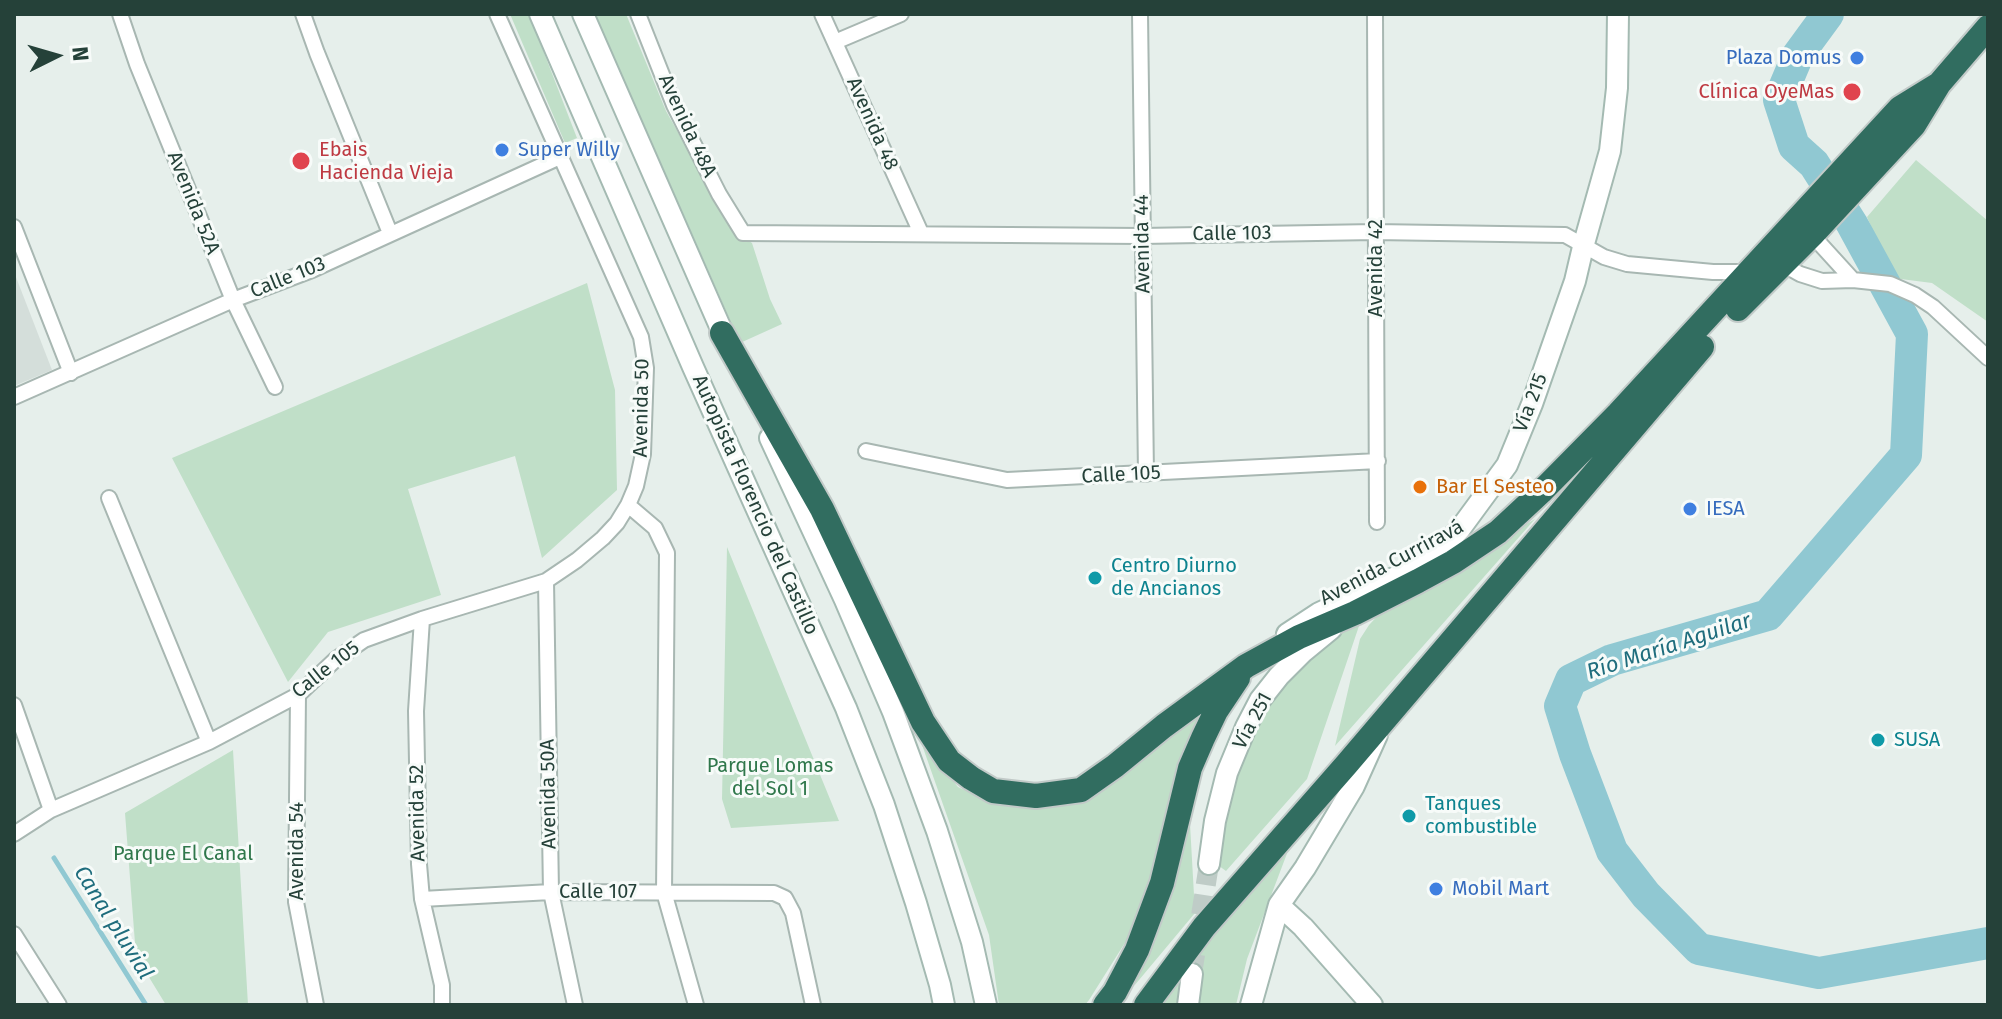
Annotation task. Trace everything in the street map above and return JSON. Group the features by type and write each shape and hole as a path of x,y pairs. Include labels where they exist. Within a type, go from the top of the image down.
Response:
{"highway":[{"name":"Avenida Curriravá","path":"1740,290 1782,264 1812,235 1914,125 1939,84 1988,27"},
{"name":"Avenida Curriravá","path":"1105,1005 1137,950 1162,883 1190,768 1216,711 1246,666 1453,562 1498,532 1740,290 1828,186 1900,108 1939,84"},
{"path":"1149,1001 1204,927 1706,343 1740,290"},
{"path":"722,333 822,509 923,722 949,761 971,778 993,791 1036,796 1081,790 1246,666"}],"main road":[{"name":"Autopista Florencio del Castillo","path":"540,14 693,367 846,708 884,805 944,1005"},
{"name":"Autopista Florencio del Castillo","path":"583,14 722,333 893,712 942,845 972,942 986,1005"},
{"name":"Vía 215","path":"1246,666 1319,613 1417,567 1438,552 1460,529 1507,465 1567,306 1610,151 1617,88 1618,14"},
{"name":"Vía 251","path":"1209,864 1215,821 1227,773 1260,700 1303,652 1355,613"},
{"path":"1251,1005 1279,905 1354,786 1383,721"},
{"path":"1279,905 1303,927 1372,1005"},
{"path":"1188,1005 1192,974"}],"street":[{"name":"Avenida 52A","path":"120,14 137,64 233,300 275,387"},
{"path":"303,14 390,233"},
{"name":"Avenida 50","path":"497,14 641,337 646,368 643,454 628,505"},
{"name":"Avenida 48A","path":"638,14 674,105 719,194 743,233"},
{"name":"Avenida 48","path":"822,14 921,233"},
{"path":"835,42 901,14"},
{"name":"Avenida 44","path":"1140,14 1146,474"},
{"name":"Avenida 42","path":"1375,14 1377,522"},
{"name":"Calle 103","path":"14,397 233,300 312,270 560,157"},
{"path":"1828,186 1782,264 1822,281 1890,284 1915,295 1933,307 1988,358"},
{"path":"14,227 71,373"},
{"name":"Calle 103","path":"743,233 1142,236 1375,232 1565,235 1604,257 1627,264 1713,272 1740,290"},
{"path":"1812,235 1856,281"},
{"path":"1713,272 1740,290"},
{"name":"Calle 105","path":"866,451 1007,480 1378,461"},
{"path":"109,498 209,742"},
{"path":"628,505 655,528 667,553 664,892 696,1005"},
{"name":"Calle 105","path":"14,834 51,810 209,742 298,695 347,651 364,640 546,581 603,538 628,505"},
{"name":"Avenida 50A","path":"546,581 551,892 575,1005"},
{"name":"Avenida 52","path":"422,619 416,711 422,899 442,985 442,1005"},
{"name":"Avenida 54","path":"298,695 296,902 316,1005"},
{"path":"14,705 51,810"},
{"name":"Calle 107","path":"422,899 551,892 774,893 785,898 793,913 813,1005"},
{"path":"14,934 59,1005"}],"shaded area":[{"path":"14,272 52,370 14,386"}],"green space":[{"path":"510,14 529,14 577,138 565,143"},
{"path":"595,14 626,14 666,111 733,230 752,243 770,299 782,324 740,343"},
{"path":"1916,160 1988,221 1988,322 1932,283 1893,278 1867,217"},
{"path":"587,283 615,390 617,490 542,558 515,456 408,489 441,595 328,632 288,682 172,458"},
{"path":"1535,519 1335,746 1360,639 1369,625 1384,609"},
{"name":"Parque Lomas del Sol 1","path":"727,547 839,821 731,828 722,799"},
{"path":"1349,624 1359,626 1307,779 1226,871 1215,863 1217,836 1258,709 1288,673"},
{"path":"1218,690 1159,849 1133,930 1089,1000 1085,1005 999,1005 989,935 921,742 958,787 994,804 1037,808 1077,804"},
{"name":"Parque El Canal","path":"233,750 248,1005 166,1005 136,956 125,813"},
{"path":"1190,824 1195,913 1134,986 1171,893"},
{"path":"1294,835 1247,959 1236,1005 1157,1005 1180,972"}],"waterway":[{"name":"Río María Aguilar","path":"1828,14 1798,55 1779,100 1794,146 1814,164 1852,224 1912,334 1906,455 1768,615 1612,660 1571,680 1560,706 1612,851 1646,895 1699,949 1819,973 1988,943"},
{"name":"Canal pluvial","path":"54,858 146,1005"}],"tunnel":[{"path":"1192,974 1209,864"}],"place":[{"name":"Plaza Domus","path":"1857,58"},
{"name":"Clínica OyeMas","path":"1852,92"},
{"name":"Super Willy","path":"502,150"},
{"name":"Ebais Hacienda Vieja","path":"301,161"},
{"name":"Bar El Sesteo","path":"1420,487"},
{"name":"IESA","path":"1690,509"},
{"name":"Centro Diurno de Ancianos","path":"1095,578"},
{"name":"SUSA","path":"1878,740"},
{"name":"Tanques combustible","path":"1409,816"},
{"name":"Mobil Mart","path":"1436,889"}]}
